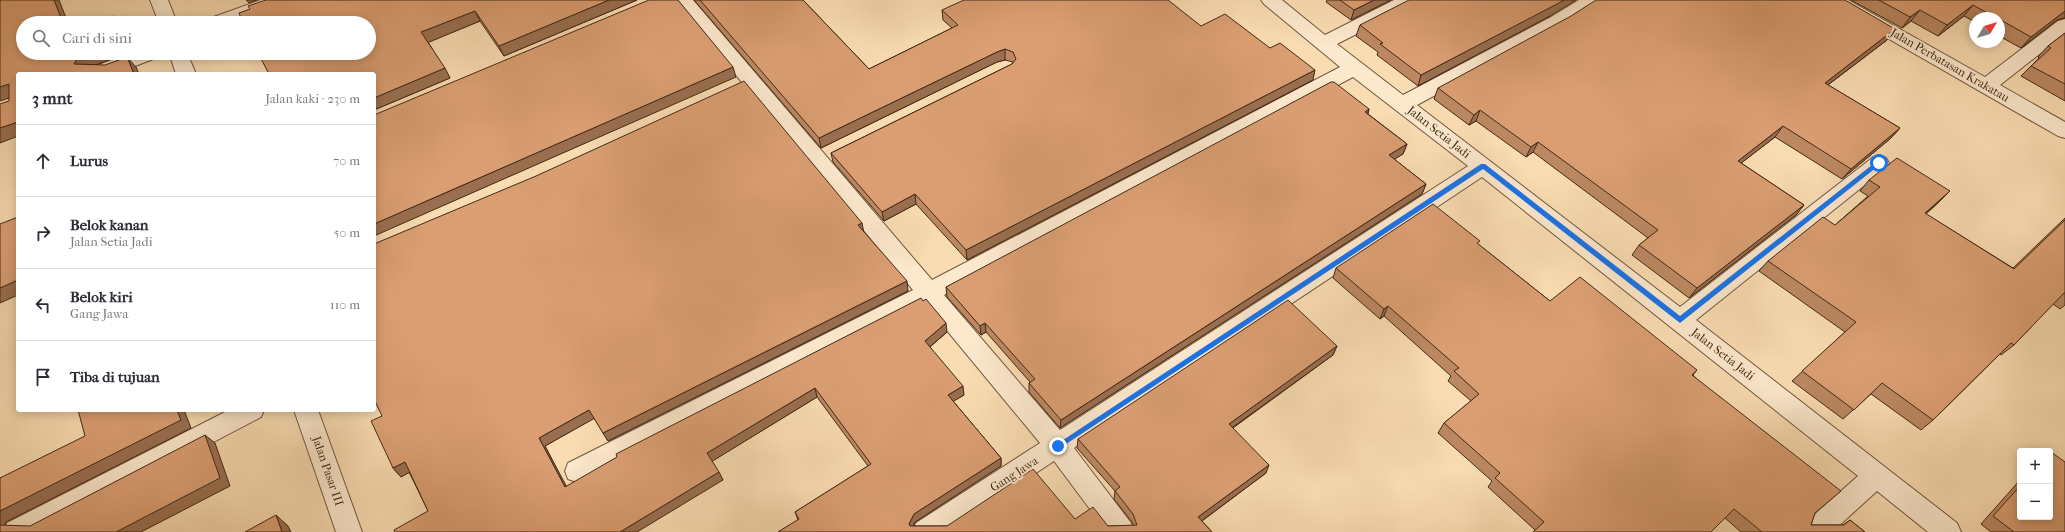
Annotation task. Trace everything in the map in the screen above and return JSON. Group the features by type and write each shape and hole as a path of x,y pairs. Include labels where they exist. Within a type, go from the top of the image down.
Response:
{"street":[{"path":"159,0 165,16"},
{"path":"234,16 279,0"},
{"path":"683,0 750,80 825,156 929,292 1058,446 1122,532"},
{"name":"Jalan Setia Jadi","path":"1270,0 1354,68 1483,166 1948,532"},
{"path":"1324,43 1410,0"},
{"path":"1402,104 1558,21 1592,0"},
{"name":"Jalan Perbatasan Krakatau","path":"1834,0 2065,131"},
{"path":"1986,86 2065,25"},
{"path":"100,72 132,60"},
{"path":"181,60 185,72"},
{"path":"577,472 929,292 1354,68"},
{"path":"729,89 750,80"},
{"path":"1680,320 1879,163"},
{"name":"Gang Jawa","path":"925,532 1483,166"},
{"path":"16,532 248,412"},
{"name":"Jalan Pasar III","path":"307,412 349,532"},
{"path":"1814,532 1876,475"}],"building":[{"path":"0,0 54,0 60,16 16,16 16,60 76,60 74,64 105,65 119,60 128,60 133,72 16,72 16,123 0,128 0,104 9,101 9,84 0,87"},
{"path":"266,0 609,0 499,46 475,11 421,32 445,68 376,97 376,72 268,72 262,60 376,60 376,16 240,16 239,13 250,9 248,6"},
{"path":"649,0 678,0 733,67 376,223 376,114"},
{"path":"700,0 803,0 869,69 958,25 942,10 964,0 1168,0 1201,26 1225,14 1270,48 1280,43 1315,70 966,250 915,194 882,212 831,153 1012,64 1016,59 1013,52 1005,49 997,52 819,138"},
{"path":"1340,0 1374,0 1354,10"},
{"path":"1409,0 1564,0 1421,75 1380,44 1383,43 1360,25"},
{"path":"1596,0 1845,0 1895,29 1825,83 1900,128 1851,169 1783,126 1738,161 1804,205 1697,288 1639,245 1658,230 1538,142 1531,147 1480,110 1474,115 1438,88 1571,16"},
{"path":"1879,0 2065,0 2065,11 2031,37 2005,22 2005,12 1985,12 1973,5 1947,25 1920,10 1910,17"},
{"path":"2065,33 2065,84 2031,66 2051,48 2048,46"},
{"path":"744,81 862,223 858,225 907,281 603,433 589,410 539,438 565,487 617,457 616,454 921,298 923,301 926,299 946,323 925,341 963,386 948,395 1001,458 914,514 909,524 910,526 947,526 1033,469 1075,519 1093,507 1108,526 1137,525 1133,514 1115,491 1120,487 1078,439 1288,300 1337,346 1229,424 1269,465 1198,517 1212,532 778,532 799,519 795,512 871,464 815,388 707,453 719,472 620,532 395,532 394,530 428,511 405,462 393,468 371,421 382,416 376,403 376,243 536,176"},
{"path":"1331,82 1334,82 1369,109 1365,112 1407,144 1389,155 1426,184 1061,420 1029,383 1035,379 985,323 980,326 946,287"},
{"path":"1897,158 1950,191 1925,213 2014,269 2065,220 2065,293 2014,345 2011,343 1933,420 1882,383 1854,410 1802,371 1856,322 1768,261 1823,217 1835,225 1880,187 1869,180"},
{"path":"1433,204 1480,241 1477,243 1550,301 1580,277 1697,370 1692,375 1841,491 1815,513 1811,525 1844,525 1850,520 1865,532 1762,532 1734,509 1711,532 1533,532 1544,522 1495,478 1500,473 1444,423 1479,394 1454,371 1459,368 1388,306 1384,309 1336,268"},
{"path":"16,218 16,281 0,288 0,224"},
{"path":"79,412 178,412 181,420 0,511 0,478 85,436"},
{"path":"205,435 220,478 116,532 0,532 0,525 30,526"},
{"path":"2053,453 2065,462 2065,532 2014,532 1993,516 2017,489 2017,520 2053,520"},
{"path":"276,515 282,532 245,532"}],"route":[{"path":"1058,446 1483,166 1680,320 1879,163"}]}
